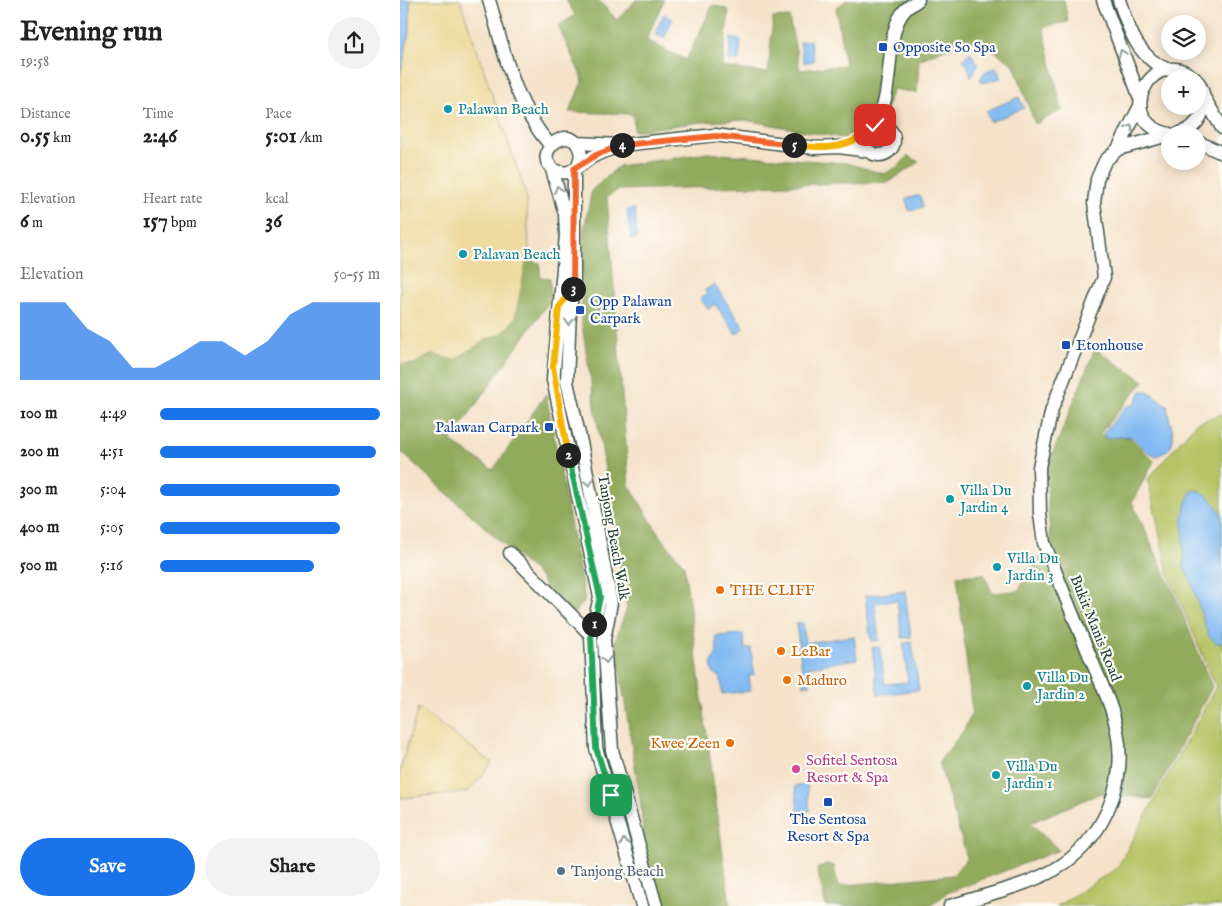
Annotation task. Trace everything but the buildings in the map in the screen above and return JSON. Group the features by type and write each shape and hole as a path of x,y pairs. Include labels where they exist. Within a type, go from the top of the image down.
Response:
{"street":[{"path":"489,0 505,63 536,129 550,146"},
{"path":"838,147 864,134 875,125 884,106 898,25 905,10 918,0"},
{"path":"1103,0 1147,122 1161,132"},
{"path":"1119,0 1136,44 1156,65 1169,70"},
{"path":"1118,149 1140,102 1143,88 1149,79 1161,71"},
{"path":"1206,100 1222,128"},
{"path":"621,145 596,155 565,173 551,166 547,156 550,146 559,139 621,145 716,136 815,148 838,147 882,155 891,150 894,136 889,128 884,106"},
{"path":"875,125 889,128"},
{"path":"864,134 864,143 868,151"},
{"path":"1118,149 1161,136"},
{"path":"576,142 581,156 576,167"},
{"path":"1206,146 1222,153"},
{"name":"Bukit Manis Road","path":"950,906 1027,881 1054,870 1079,852 1100,825 1113,801 1120,768 1117,730 1044,543 1040,514 1039,467 1052,409 1104,277 1094,204 1097,179 1105,161 1118,149"},
{"name":"Tanjong Beach Walk","path":"551,166 565,214 563,281 553,380 600,597 591,635 596,748 642,906"},
{"name":"Tanjong Beach Walk","path":"576,167 573,289 567,382 582,447 611,603 604,640 612,750 656,906"},
{"path":"559,307 573,289"},
{"path":"510,553 591,635"},
{"path":"611,795 624,790"}],"green space":[{"path":"566,0 598,0 617,20 636,0 664,0 646,40 686,60 713,5 729,10 722,67 768,73 773,18 789,17 800,70 845,65 836,8 847,0 1064,0 1068,22 1043,27 1062,110 1035,124 1014,65 985,44 966,40 919,60 917,93 893,89 874,144 745,120 701,122 634,131 633,114 569,112 583,80 558,26 575,15"},
{"path":"707,153 846,163 884,174 897,167 908,156 919,162 889,182 618,190 607,197 629,485 660,536 684,565 730,906 650,906 640,798 615,641 627,608 581,319 584,229 592,190 619,166"},
{"path":"525,261 540,263 540,277 550,278 551,299 450,441 493,470 546,394 585,601 573,615 562,615 554,605 541,578 400,451 400,364 414,364 432,354 454,360 487,339 503,333 515,317"},
{"path":"1095,349 1144,381 1100,433 1105,438 1130,437 1154,461 1132,502 1174,593 1212,687 1152,799 1101,793 1030,823 1059,850 947,893 930,906 826,906 817,869 826,864 834,866 838,886 953,875 967,858 939,762 964,730 972,712 957,576 984,574 992,593 1018,591 1050,538 1046,470"},
{"path":"1222,414 1222,906 1057,906 1117,868 1216,687 1168,573 1148,479 1196,423"}],"sand":[{"name":"Palavan Beach","path":"410,0 460,0 526,194 529,247 515,318 503,333 487,339 454,360 432,354 414,364 400,364 400,76 410,29"},
{"path":"418,708 492,763 468,792 400,798 400,771"}],"water":[{"path":"400,0 410,0 410,29 400,76"},
{"path":"664,14 673,19 664,38 655,34"},
{"path":"731,38 741,40 739,61 729,60"},
{"path":"810,40 814,61 804,63 800,42"},
{"path":"970,52 978,64 971,78 968,66 963,59"},
{"path":"996,67 1001,78 982,83 980,79 986,71"},
{"path":"1019,97 1024,108 990,122 986,111"},
{"path":"920,195 923,207 909,211 906,199"},
{"path":"635,209 637,238 631,239 627,210"},
{"path":"714,284 744,328 736,334 715,304 708,309 700,298 707,294 705,290"},
{"path":"1141,391 1148,391 1167,405 1173,441 1171,447 1156,456 1146,451 1131,436 1105,438 1103,433 1127,406 1134,405"},
{"path":"1196,490 1209,497 1222,515 1222,644 1215,642 1208,635 1191,581 1184,567 1183,515 1190,493"},
{"path":"905,591 911,637 902,638 897,600 875,603 879,640 871,641 865,596"},
{"path":"796,623 803,623 805,643 854,636 857,659 808,667 810,685 804,686"},
{"path":"743,634 745,649 751,648 754,675 749,676 751,691 722,694 721,678 713,673 711,664 717,653 716,636"},
{"path":"912,642 919,690 878,695 872,648 880,647 885,684 908,682 903,643"},
{"path":"807,785 810,811 798,812 795,786"}],"place":[{"name":"Opposite So Spa","path":"883,47"},
{"name":"Palawan Beach","path":"448,109"},
{"name":"Palavan Beach","path":"463,254"},
{"name":"Opp Palawan Carpark","path":"580,310"},
{"name":"Etonhouse","path":"1066,345"},
{"name":"Palawan Carpark","path":"549,427"},
{"name":"Villa Du Jardin 4","path":"950,499"},
{"name":"Villa Du Jardin 3","path":"997,567"},
{"name":"THE CLIFF","path":"720,590"},
{"name":"LeBar","path":"781,651"},
{"name":"Maduro","path":"787,680"},
{"name":"Villa Du Jardin 2","path":"1027,686"},
{"name":"Kwee Zeen","path":"730,743"},
{"name":"Sofitel Sentosa Resort & Spa","path":"796,769"},
{"name":"Villa Du Jardin 1","path":"996,775"},
{"name":"The Sentosa Resort & Spa","path":"828,802"},
{"name":"Tanjong Beach","path":"561,871"}],"route":[{"path":"611,795 596,748 591,635 600,597 553,380 559,307 573,289 574,280 574,169 596,155 621,145 716,136 815,148 838,147 864,134 870,127 875,125"}]}
